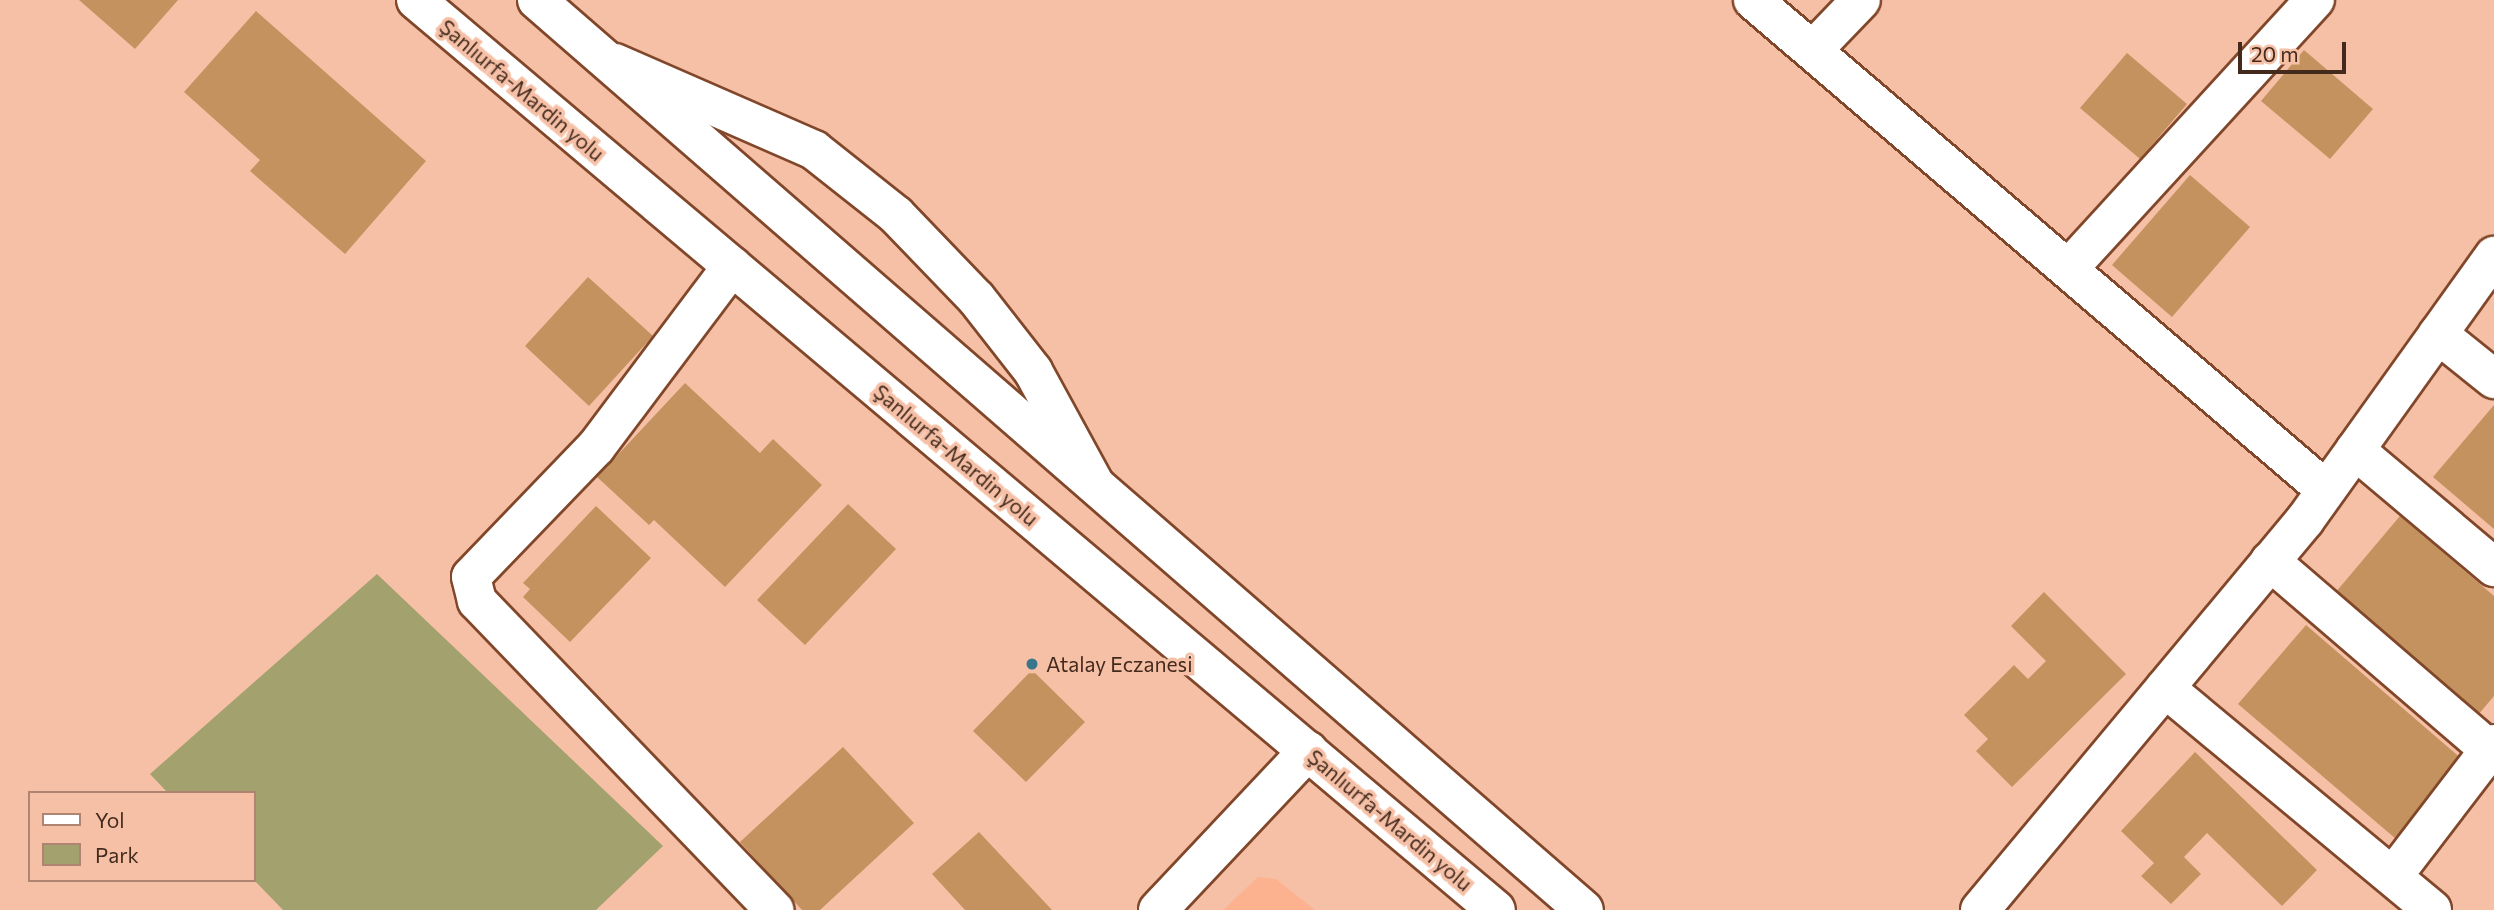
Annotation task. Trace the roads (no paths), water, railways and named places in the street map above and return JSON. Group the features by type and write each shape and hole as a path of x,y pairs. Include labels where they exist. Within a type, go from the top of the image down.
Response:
{"main road":[{"name":"Şanlıurfa-Mardin yolu","path":"416,0 1496,910"},
{"path":"537,0 1584,910"},
{"path":"1753,0 2326,490"},
{"path":"1813,50 1861,0"},
{"path":"2069,268 2315,0"},
{"path":"603,58 814,150 896,215 976,298 1032,371 1097,487"},
{"path":"1980,910 2326,490 2494,256"},
{"path":"732,266 596,447 471,578 477,601 774,910"},
{"path":"2438,334 2494,379"},
{"path":"2355,450 2494,567"},
{"path":"2270,561 2493,750 2393,876"},
{"path":"2165,688 2432,910"},
{"path":"1158,910 1308,751"}],"place":[{"name":"Atalay Eczanesi","path":"1032,664"}]}
